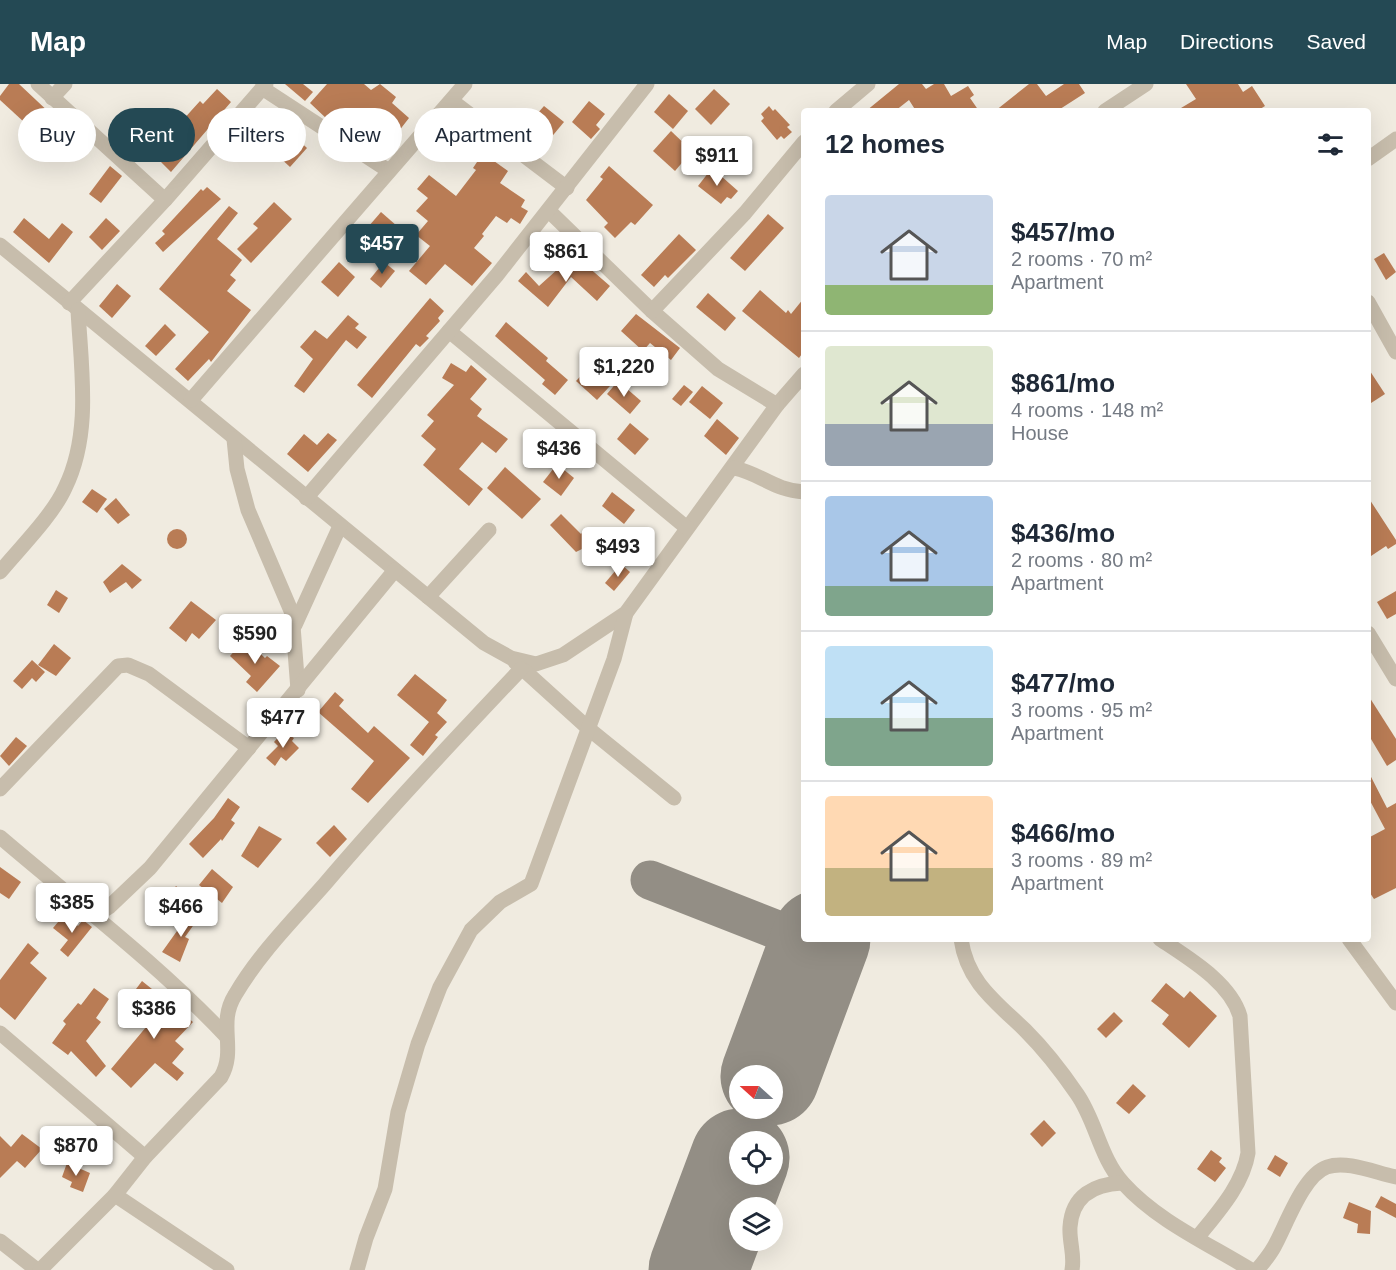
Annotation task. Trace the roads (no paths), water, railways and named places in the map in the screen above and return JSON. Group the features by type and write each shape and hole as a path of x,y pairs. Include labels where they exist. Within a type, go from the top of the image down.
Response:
{"street":[{"path":"38,84 165,200"},
{"path":"52,98 65,84"},
{"path":"191,400 465,84"},
{"path":"306,498 449,332 549,211 646,84"},
{"path":"840,108 868,84"},
{"path":"1110,108 1146,84"},
{"path":"0,572 65,489 80,446 83,411 73,306 264,86 389,171"},
{"path":"452,101 567,188"},
{"path":"1371,157 1396,140"},
{"path":"652,311 744,213 801,146"},
{"path":"549,211 652,311 718,369 777,405"},
{"path":"0,244 484,643 516,663 589,729 674,798"},
{"path":"1371,307 1396,352"},
{"path":"449,332 687,528"},
{"path":"357,1270 366,1238 385,1189 398,1112 418,1044 440,987 471,930 500,902 531,884 614,659 626,614 687,528 734,468 777,405 801,377"},
{"path":"234,439 237,469 248,510 295,625 298,690"},
{"path":"734,468 750,471 781,489 801,492"},
{"path":"295,625 340,526"},
{"path":"428,597 489,530"},
{"path":"95,916 109,907 150,868 395,570"},
{"path":"516,663 536,664 563,655 626,614"},
{"path":"1371,638 1396,679"},
{"path":"0,1241 38,1270 114,1195 145,1157 221,1077 228,1065 230,1053 226,1036 228,1006 254,965 516,663"},
{"path":"0,789 118,666 128,665 149,674 249,748"},
{"path":"0,837 198,1006 226,1036"},
{"path":"962,942 974,980 996,1005 1025,1030 1078,1096 1110,1163 1122,1182 1166,1219 1251,1270"},
{"path":"1164,942 1212,978 1236,1004 1240,1016 1248,1153 1246,1164 1221,1207 1197,1238"},
{"path":"1351,942 1396,1003"},
{"path":"0,1033 145,1157"},
{"path":"1257,1270 1272,1251 1304,1189 1313,1177 1327,1167 1344,1166 1396,1177"},
{"path":"1072,1270 1074,1254 1070,1229 1074,1210 1081,1199 1097,1185 1122,1182"},
{"path":"114,1195 227,1270"}]}
